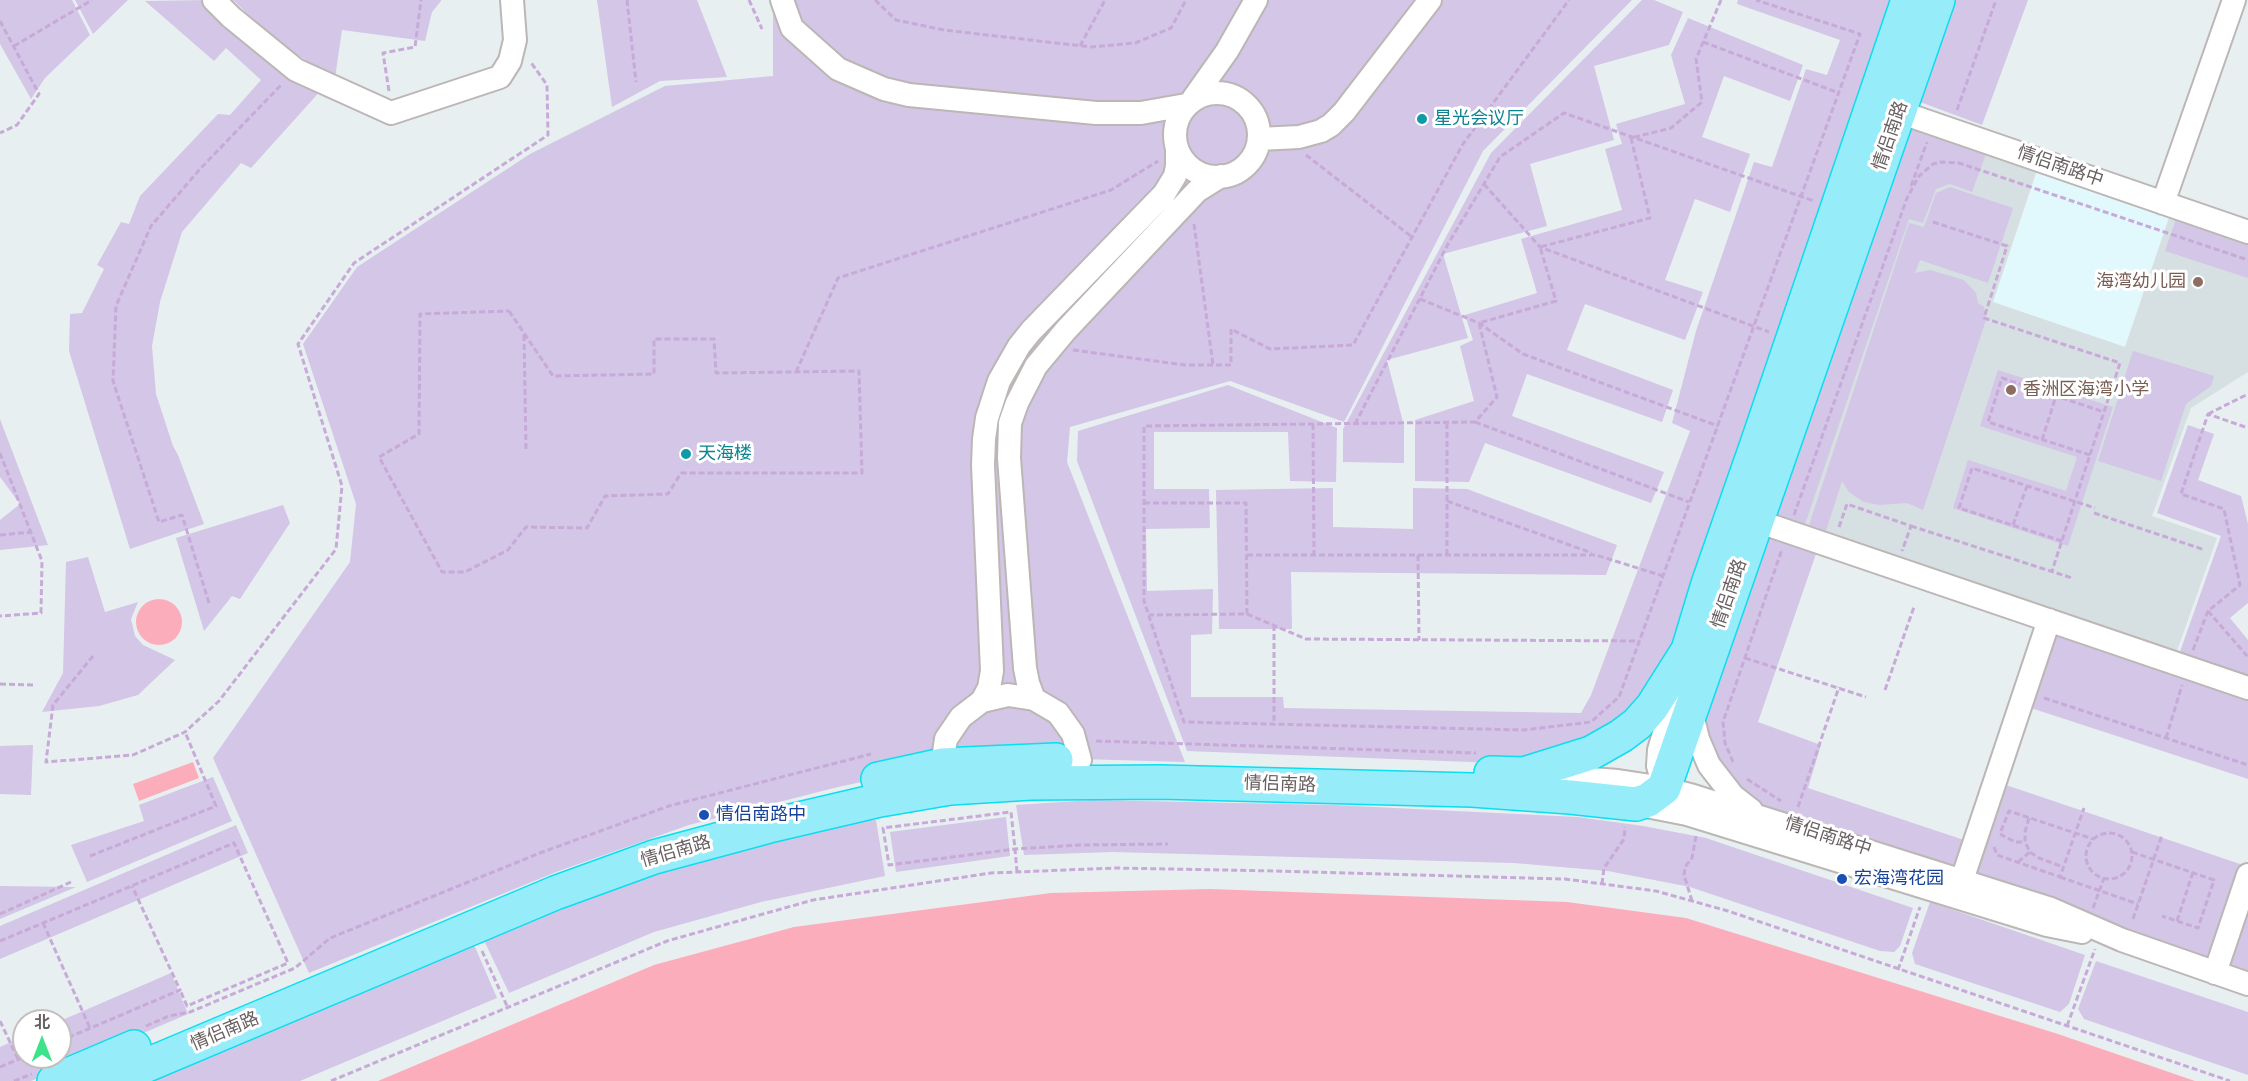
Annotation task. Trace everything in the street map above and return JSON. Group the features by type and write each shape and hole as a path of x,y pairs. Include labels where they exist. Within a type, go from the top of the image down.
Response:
{"highway":[{"name":"情侣南路","path":"109,1081 555,892 654,857 769,826 880,800 950,788 1031,783 1160,782 1472,790 1636,804 1648,800 1669,800 1691,708 1757,520 1886,107 1908,0"},
{"name":"情侣南路","path":"44,1077 556,872 689,825 838,787 942,765 1009,761 1078,750 1524,774 1591,753 1621,736 1637,724 1652,707 1688,650 1708,584 1837,209 1938,0"}],"street":[{"path":"214,0 231,17 296,70 392,113 500,77 510,61 515,40 512,0"},
{"path":"782,0 792,28 838,69 885,89 909,95 1007,106 1124,114 1146,119 1160,127 1176,145 1190,168 1210,176 1221,176"},
{"path":"982,701 989,688 992,671 983,448 987,418 999,381 1019,346 1031,331 1164,194 1177,166 1175,127 1179,115 1227,51 1256,0"},
{"path":"1258,139 1285,139 1311,135 1331,124 1344,112 1430,0"},
{"path":"2163,202 2234,0"},
{"path":"1227,51 1227,87 1233,96"},
{"path":"1034,699 1025,668 1009,441 1010,423 1025,384 1051,347 1190,198 1221,176 1239,170 1257,148 1257,121 1241,100 1233,96 1213,92 1164,110 1124,114"},
{"name":"情侣南路中","path":"1886,107 2248,232"},
{"path":"1757,520 2248,688"},
{"path":"1962,880 1985,844 2025,692 2049,620"},
{"path":"1669,800 1658,766 1659,750 1688,650"},
{"path":"942,765 946,739 952,727 961,717 982,701 1008,695 1034,699 1058,713 1066,723 1078,750"},
{"path":"1691,708 1698,739 1709,765 1733,796 1759,816"},
{"name":"情侣南路中","path":"1524,774 1618,781 1927,888 2047,926 2097,923"},
{"name":"情侣南路中","path":"1669,800 1759,816 1962,880 2097,923 2248,984"},
{"path":"2216,973 2248,875"}],"path":[{"path":"14,46 92,0"},
{"path":"392,113 383,53 416,47 421,0"},
{"path":"627,0 636,82"},
{"path":"749,0 762,29"},
{"path":"875,0 896,20 944,30 1091,47 1135,43 1171,28 1186,0"},
{"path":"1080,46 1105,0"},
{"path":"1051,347 1185,365 1231,365 1231,329 1270,349 1353,345 1463,144 1569,0"},
{"path":"1631,138 1671,128 1702,102 1696,59 1721,0"},
{"path":"1690,503 1475,422 1144,426 1144,601 1184,722 1524,729 1591,722 1619,697 1639,641 1690,503 1754,327 1860,34 1756,0"},
{"path":"1737,768 1725,743 1723,722 1788,531 1907,198 1942,126 1996,0"},
{"path":"0,21 39,94 17,125 0,133"},
{"path":"93,656 53,705 46,762 134,755 184,732 219,701 336,549 342,486 298,344 354,263 548,135 547,85 515,40"},
{"path":"1703,42 1839,93"},
{"path":"209,603 182,515 159,522 113,381 116,306 152,226 200,169 296,70"},
{"path":"1355,424 1448,244 1500,157 1564,113 1837,209"},
{"path":"1540,247 1650,218 1631,138"},
{"path":"1285,139 1412,238"},
{"path":"796,372 838,278 1110,190 1176,145"},
{"path":"1907,198 1926,168 1941,162 1959,163 2248,260"},
{"path":"1479,323 1556,301 1540,247 1484,184"},
{"path":"1190,198 1213,365"},
{"path":"1933,222 2007,246 1984,318 2120,363 2052,571"},
{"path":"1540,247 1792,341"},
{"path":"1419,299 1479,323 1522,354 1718,426"},
{"path":"508,311 524,333 554,376 654,374 654,339 714,339 716,373 859,371 862,473 681,473 668,494 605,496 587,528 526,527 508,550 465,572 442,572 379,457 419,434 420,314 508,311"},
{"path":"1475,422 1497,397 1479,323"},
{"path":"524,333 526,449"},
{"path":"2090,456 1988,422 2002,378 2104,412"},
{"path":"2166,738 2187,667 2208,611 2240,585 2224,509 2181,494 2208,414 2248,394"},
{"path":"2042,440 2056,396"},
{"path":"2208,414 2248,428"},
{"path":"1447,423 1447,555"},
{"path":"1313,424 1314,555"},
{"path":"0,453 42,561 41,613 0,616"},
{"path":"2062,541 1959,508 1972,468 2075,502 2205,550"},
{"path":"2013,525 2027,486"},
{"path":"1447,501 1596,555 1663,576"},
{"path":"1144,503 1246,503 1247,614"},
{"path":"1832,546 1846,504 2072,578"},
{"path":"1896,568 1911,526"},
{"path":"0,535 31,532"},
{"path":"1247,555 1596,555"},
{"path":"1418,555 1419,640"},
{"path":"1885,690 1914,607"},
{"path":"2208,611 2248,657"},
{"path":"1149,615 1247,614 1306,639 1639,641"},
{"path":"1274,625 1274,724"},
{"path":"1745,658 1866,697"},
{"path":"0,684 35,685"},
{"path":"1791,805 1798,807 1839,687"},
{"path":"2025,692 2248,765"},
{"path":"90,856 216,806 184,732"},
{"path":"1078,750 1486,753"},
{"path":"138,1029 169,1016 190,1012 295,968 330,939 540,853 669,806 876,753"},
{"path":"1741,773 1754,786 1783,803"},
{"path":"2060,877 2084,808"},
{"path":"2093,839 2008,811 2000,834 1985,844 1997,855 2139,904"},
{"path":"1017,872 1015,849 1011,812 883,828 888,865 1015,849 1080,844 1168,844"},
{"path":"2029,818 2025,842 2030,852 2063,867"},
{"path":"2103,833 2119,835 2125,839 2132,852 2132,860 2125,873 2112,879 2097,876 2087,864 2087,848 2093,839 2103,833"},
{"path":"2000,834 2016,842 2025,842"},
{"path":"2133,919 2162,835"},
{"path":"0,941 234,843 288,963 187,1006 132,886"},
{"path":"2018,862 2030,852"},
{"path":"2132,852 2214,879 2198,928 2162,916"},
{"path":"331,1081 667,941 813,900 991,873 1155,869 1565,879 1656,891 1719,908 2230,1081"},
{"path":"2177,921 2193,872"},
{"path":"2067,1026 2097,923 2099,890 2104,878"},
{"path":"0,915 71,882"},
{"path":"1898,970 1927,888"},
{"path":"43,923 91,1028"},
{"path":"472,928 507,1006"},
{"path":"72,1036 180,990"},
{"path":"0,1020 12,1046"},
{"path":"14,1081 44,1077"}],"shaded area":[{"path":"0,0 72,0 90,35 45,78 31,99 0,44"},
{"path":"75,0 128,0 93,34"},
{"path":"210,0 323,88 251,168 241,163 182,232 160,302 152,346 156,394 173,446 204,524 130,549 69,351 70,314 82,313 104,269 97,265 121,222 129,224 140,196 218,114 230,115 261,80 226,48 214,61 145,1"},
{"path":"233,0 441,1 432,12 425,41 342,30 335,78 273,38"},
{"path":"597,0 697,0 727,77 660,81 612,107"},
{"path":"773,0 1632,0 1483,151 1344,422 1230,381 1070,427 1067,462 1185,762 1080,759 941,765 838,787 689,825 556,872 309,973 213,758 350,562 356,504 303,344 357,267 530,154 665,86 773,76"},
{"path":"1642,0 1654,0 1683,12 1669,45 1594,66 1614,140 1530,164 1547,226 1443,254 1468,338 1387,360 1404,426 1404,463 1343,462 1343,429 1491,153"},
{"path":"1738,0 1897,0 1678,647 1656,685 1610,732 1522,764 1187,751 1077,461 1078,431 1228,385 1337,428 1336,482 1290,481 1288,432 1154,432 1154,489 1209,489 1210,528 1146,529 1147,591 1213,589 1212,634 1191,635 1191,697 1283,697 1284,708 1581,713 1591,695 1690,431 1672,423 1696,331 1754,162 1772,167 1806,69 1827,75 1840,40 1737,4"},
{"path":"1948,0 2028,0 1982,125 1912,99"},
{"path":"1688,18 1803,65 1790,101 1724,76 1702,137 1750,154 1730,212 1695,199 1665,280 1703,292 1685,340 1585,304 1567,350 1673,390 1662,422 1527,374 1512,416 1664,472 1651,503 1485,443 1469,482 1415,481 1415,420 1474,401 1460,346 1473,340 1465,315 1537,293 1521,239 1622,210 1605,149 1622,144 1616,124 1685,104 1671,55"},
{"name":"香洲区海湾小学","path":"1900,112 2040,160 1993,302 2125,347 2173,206 2248,232 2248,372 2191,408 2152,516 2217,538 2173,662 1757,520"},
{"path":"1905,122 1988,148 1972,192 1950,184 1936,189 1923,223 1909,219 1803,530 1766,517"},
{"path":"2041,161 2173,206 2125,347 1993,302"},
{"path":"1950,187 2013,208 1988,283 1920,260 1915,273 1930,270 1964,280 1976,293 1978,303 1984,307 1986,320 1923,510 1907,503 1879,505 1864,502 1849,492 1842,481 1826,531 1809,525 1909,223 1924,227 1936,193"},
{"path":"2177,216 2248,239 2248,278 2165,251"},
{"path":"2133,351 2214,376 2211,386 2186,404 2161,481 2098,461"},
{"path":"1998,370 2113,407 2068,546 1953,508 1968,460 2066,491 2077,457 1980,426"},
{"path":"0,419 48,545 0,550 0,520 20,504 0,477"},
{"path":"2188,425 2214,434 2198,480 2241,496 2248,524 2248,603 2230,618 2248,640 2248,685 2177,660 2221,536 2157,513"},
{"path":"1333,488 1333,527 1413,529 1413,488 1467,489 1617,545 1606,575 1291,572 1292,629 1219,629 1216,490"},
{"path":"283,505 290,523 240,599 232,596 204,631 176,538"},
{"path":"1760,529 1818,548 1758,722 1821,745 1808,788 1970,842 1960,876 1760,812 1709,755 1697,709"},
{"path":"88,557 105,612 138,602 131,619 135,636 143,645 175,660 138,695 99,706 42,712 63,673 66,562"},
{"path":"159,599 175,606 182,622 175,638 159,645 143,638 136,622 143,606"},
{"path":"2053,632 2248,696 2248,779 2028,707"},
{"path":"33,745 31,795 0,794 0,746"},
{"path":"193,762 199,778 139,801 133,784"},
{"path":"213,777 232,821 87,882 71,845 144,821 139,805"},
{"path":"2003,784 2246,866 2213,968 1971,878"},
{"path":"1093,800 1334,805 1578,817 1706,838 1913,908 1900,946 1894,952 1880,951 1690,887 1608,871 1514,863 1112,852 1024,855 1016,805"},
{"path":"1006,817 1010,856 896,872 890,832"},
{"path":"876,820 885,876 761,902 654,932 509,993 482,936 562,901 821,822"},
{"path":"236,825 248,853 0,959 0,926"},
{"path":"0,886 76,887 0,919"},
{"path":"1210,889 1567,902 1686,918 2058,1034 2195,1081 378,1081 654,965 794,927 1051,893"},
{"path":"2248,890 2248,979 2221,970"},
{"path":"1930,902 2085,955 2069,1004 2060,1012 1915,964 1912,953"},
{"path":"472,940 497,998 300,1081 137,1081"},
{"path":"2096,961 2248,1012 2248,1075 2084,1019 2078,1009"},
{"path":"171,973 188,1014 72,1064 72,1016"},
{"path":"12,1042 12,1069 59,1069 31,1081 0,1081 0,1047"}],"place":[{"name":"星光会议厅","path":"1422,119"},
{"name":"海湾幼儿园","path":"2198,282"},
{"name":"香洲区海湾小学","path":"2011,390"},
{"name":"天海楼","path":"686,454"},
{"name":"情侣南路中","path":"704,815"},
{"name":"宏海湾花园","path":"1842,879"}]}
